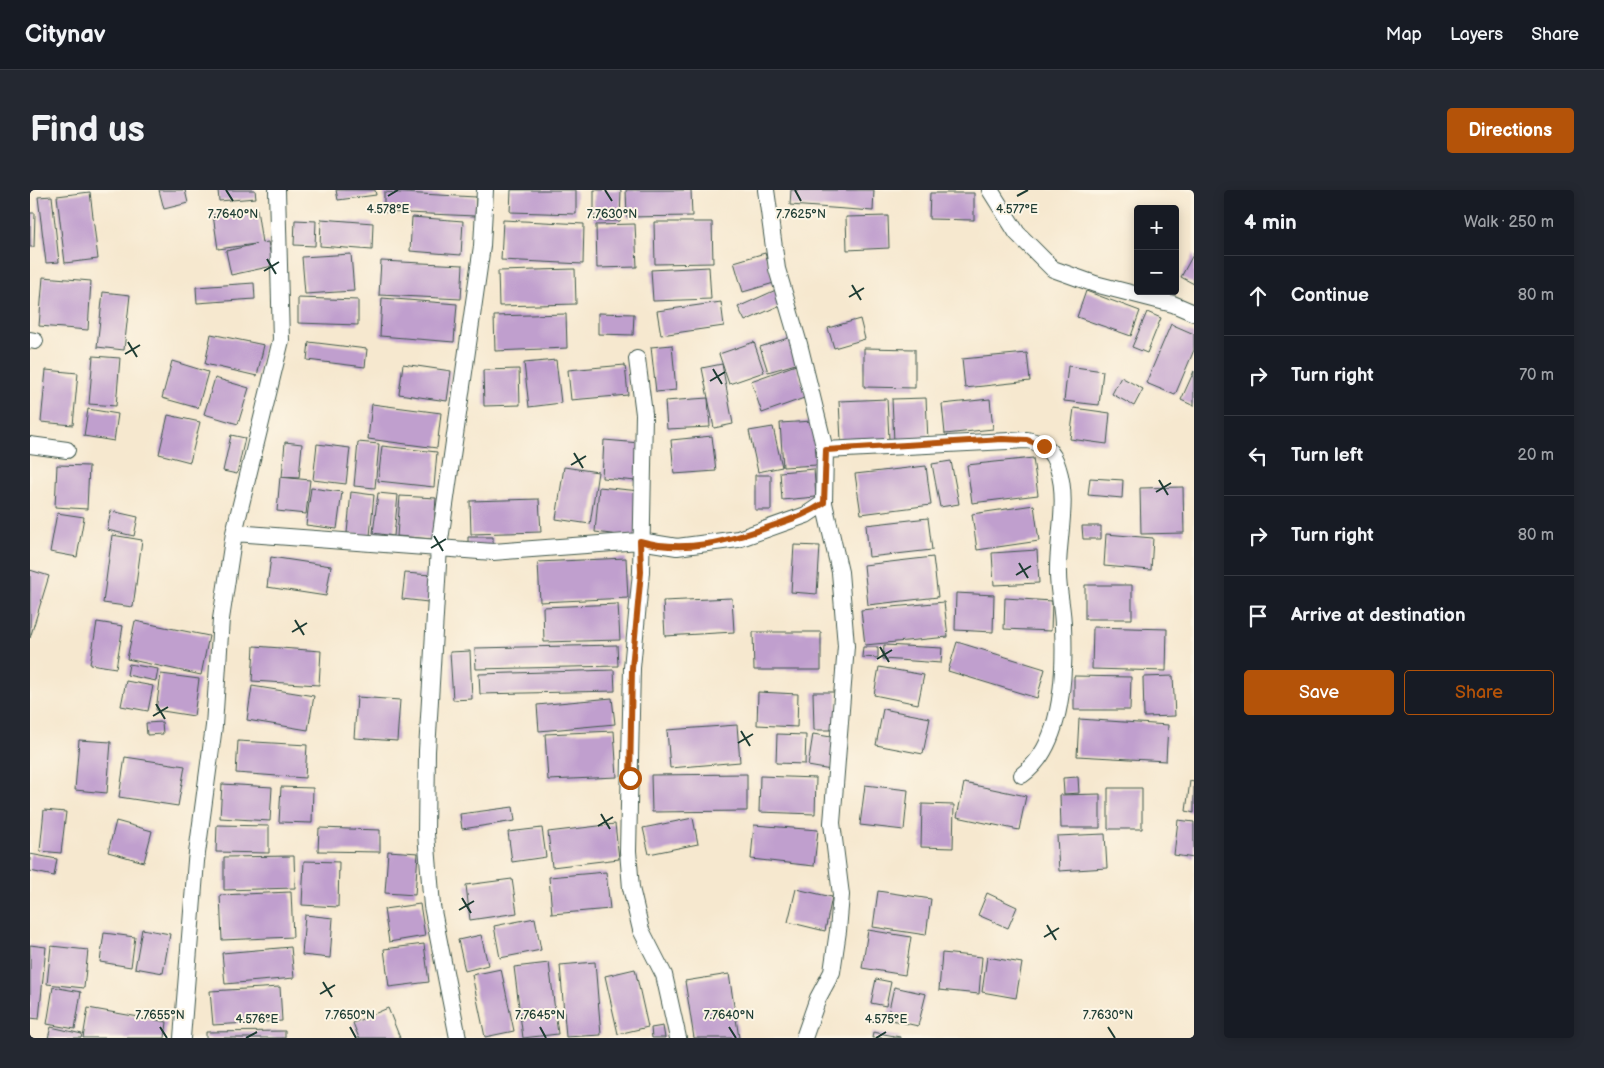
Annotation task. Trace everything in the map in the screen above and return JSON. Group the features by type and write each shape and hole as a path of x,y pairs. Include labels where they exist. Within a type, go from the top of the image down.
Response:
{"street":[{"path":"182,1038 196,861 214,726 221,620 234,533 282,340 277,190"},
{"path":"458,1038 432,906 426,834 427,751 439,547 482,246 485,190"},
{"path":"766,190 777,269 799,344 826,450 824,503 840,572 846,646 832,823 841,895 832,972 818,998 804,1038"},
{"path":"990,190 1016,233 1053,269 1095,284 1173,304 1194,313"},
{"path":"637,359 644,414 640,541 641,572 632,668 628,851 631,888 641,930 664,975 678,1038"},
{"path":"826,450 1027,440 1044,446 1053,456 1063,490 1058,575 1063,626 1063,669 1058,718 1043,753 1033,768 1022,775"},
{"path":"30,445 67,450"},
{"path":"234,533 493,552 640,541 677,547 738,539 806,515 824,503"},
{"path":"806,515 829,526"}],"building":[{"path":"159,190 185,190 188,203 164,209"},
{"path":"218,190 255,190 256,198 219,201"},
{"path":"336,190 375,190 376,195 338,200"},
{"path":"511,190 576,190 576,214 510,212"},
{"path":"594,190 621,190 620,221 594,221"},
{"path":"626,190 691,190 692,216 627,217"},
{"path":"791,190 874,190 873,211 790,205"},
{"path":"90,192 98,259 65,263 57,196"},
{"path":"384,192 476,197 475,216 384,212"},
{"path":"930,193 974,193 974,220 929,219"},
{"path":"52,196 59,262 46,263 38,197"},
{"path":"257,209 262,243 268,242 273,266 231,275 226,251 256,244 218,249 213,215"},
{"path":"30,213 35,213 34,247 30,247"},
{"path":"888,216 889,248 847,250 846,217"},
{"path":"412,217 463,221 461,255 410,251"},
{"path":"321,219 373,223 372,250 320,246"},
{"path":"295,220 316,221 315,246 294,245"},
{"path":"503,220 584,224 583,264 501,260"},
{"path":"654,222 712,222 713,263 655,264"},
{"path":"635,224 637,267 597,268 596,225"},
{"path":"765,253 774,283 743,292 734,262"},
{"path":"1194,253 1194,284 1181,277"},
{"path":"351,254 354,291 305,294 302,257"},
{"path":"381,261 463,265 461,299 379,295"},
{"path":"709,267 711,299 653,301 651,270"},
{"path":"575,269 576,304 499,306 498,271"},
{"path":"43,277 91,281 88,330 39,326"},
{"path":"254,283 255,299 197,303 196,287"},
{"path":"778,289 785,303 745,321 738,307"},
{"path":"1086,291 1140,311 1131,336 1077,317"},
{"path":"103,292 130,295 124,350 97,347"},
{"path":"298,298 358,300 358,325 298,323"},
{"path":"382,298 457,304 454,342 380,336"},
{"path":"721,302 724,326 661,335 657,311"},
{"path":"1147,312 1161,318 1147,353 1132,347"},
{"path":"598,313 634,314 633,335 598,334"},
{"path":"566,314 567,348 495,351 494,316"},
{"path":"860,319 865,339 834,348 828,328"},
{"path":"1171,324 1194,334 1194,350 1175,395 1146,383"},
{"path":"211,334 264,345 257,376 205,364"},
{"path":"791,337 799,363 768,372 760,347"},
{"path":"309,342 367,349 365,367 307,360"},
{"path":"754,342 764,372 729,384 719,354"},
{"path":"672,345 676,390 656,392 651,347"},
{"path":"864,348 915,349 915,388 864,387"},
{"path":"1027,353 1030,381 965,388 962,359"},
{"path":"93,356 120,358 116,406 89,404"},
{"path":"556,360 561,403 529,407 524,363"},
{"path":"172,361 208,372 198,408 162,398"},
{"path":"403,364 451,371 447,401 399,394"},
{"path":"722,364 733,424 714,428 702,368"},
{"path":"625,365 628,395 571,400 568,370"},
{"path":"796,365 807,397 762,413 751,381"},
{"path":"1068,366 1103,371 1099,405 1064,401"},
{"path":"519,369 520,405 484,406 483,370"},
{"path":"46,370 78,373 73,425 41,422"},
{"path":"1194,371 1194,406 1181,400"},
{"path":"1121,377 1143,389 1134,406 1112,394"},
{"path":"215,378 249,388 238,424 204,414"},
{"path":"708,398 710,427 667,429 665,401"},
{"path":"926,398 928,441 894,442 892,399"},
{"path":"887,399 889,439 841,441 839,401"},
{"path":"990,399 993,429 945,434 942,404"},
{"path":"372,404 441,413 437,448 368,439"},
{"path":"1074,408 1110,413 1107,444 1070,439"},
{"path":"88,409 118,414 114,441 84,436"},
{"path":"168,415 200,422 190,462 159,454"},
{"path":"813,421 817,465 783,467 780,423"},
{"path":"773,427 782,467 758,472 749,431"},
{"path":"231,435 245,438 237,474 223,471"},
{"path":"712,436 716,471 674,474 671,440"},
{"path":"604,440 640,443 637,481 602,478"},
{"path":"285,442 302,444 299,478 282,477"},
{"path":"358,442 379,444 375,488 354,486"},
{"path":"317,444 350,448 346,484 313,480"},
{"path":"382,446 437,452 434,487 378,481"},
{"path":"1033,458 1038,495 972,503 967,465"},
{"path":"951,461 959,504 940,507 932,464"},
{"path":"57,465 89,466 87,509 55,507"},
{"path":"926,466 931,505 861,514 855,474"},
{"path":"564,467 598,472 590,524 556,519"},
{"path":"814,469 816,497 782,500 780,472"},
{"path":"755,475 771,475 771,510 755,510"},
{"path":"280,477 310,480 306,514 277,511"},
{"path":"1090,478 1123,480 1122,498 1088,495"},
{"path":"599,487 640,491 635,537 595,532"},
{"path":"1183,487 1184,533 1141,534 1140,488"},
{"path":"311,488 342,492 337,529 306,525"},
{"path":"351,492 374,495 370,536 347,533"},
{"path":"378,493 398,495 394,536 373,533"},
{"path":"400,496 436,498 433,539 397,536"},
{"path":"539,499 541,532 471,534 470,501"},
{"path":"1034,505 1039,541 977,550 972,514"},
{"path":"111,511 138,517 134,536 107,530"},
{"path":"57,513 84,517 77,557 50,552"},
{"path":"928,518 932,550 869,557 866,525"},
{"path":"1082,526 1101,526 1101,539 1083,539"},
{"path":"1106,534 1153,538 1151,570 1104,566"},
{"path":"112,535 142,540 133,607 103,603"},
{"path":"468,537 493,537 493,546 468,546"},
{"path":"794,545 820,546 817,594 791,592"},
{"path":"1037,550 1039,583 994,585 992,553"},
{"path":"271,557 331,566 326,596 267,587"},
{"path":"933,557 938,597 868,605 864,565"},
{"path":"626,558 628,598 540,602 538,562"},
{"path":"30,570 49,576 30,638"},
{"path":"405,573 431,575 428,602 402,599"},
{"path":"1085,585 1132,585 1132,619 1085,619"},
{"path":"956,593 994,595 993,632 955,630"},
{"path":"732,598 734,632 665,636 663,601"},
{"path":"1005,598 1052,601 1051,631 1004,629"},
{"path":"944,602 948,637 865,645 861,610"},
{"path":"618,604 620,640 544,642 543,607"},
{"path":"135,621 209,636 201,675 127,659"},
{"path":"97,622 123,626 116,668 90,664"},
{"path":"1093,627 1167,629 1166,671 1092,669"},
{"path":"753,632 821,632 821,670 754,670"},
{"path":"957,642 1045,669 1037,698 948,671"},
{"path":"617,645 618,666 476,669 475,648"},
{"path":"884,645 942,648 941,663 883,659"},
{"path":"254,646 321,651 319,685 252,681"},
{"path":"863,647 878,647 878,658 862,657"},
{"path":"470,651 472,699 453,700 450,652"},
{"path":"129,664 158,669 156,681 127,675"},
{"path":"879,667 924,675 918,704 874,695"},
{"path":"614,670 615,691 480,694 479,674"},
{"path":"161,674 199,679 194,716 156,710"},
{"path":"1074,676 1131,677 1130,710 1074,710"},
{"path":"1173,676 1175,716 1144,717 1143,677"},
{"path":"126,681 153,686 148,711 121,706"},
{"path":"252,686 314,696 308,730 247,720"},
{"path":"758,692 798,694 797,727 757,725"},
{"path":"813,692 837,692 838,730 814,730"},
{"path":"357,697 400,700 397,741 354,738"},
{"path":"612,698 615,724 539,731 537,705"},
{"path":"883,709 930,718 923,754 876,745"},
{"path":"1079,719 1168,725 1166,761 1077,756"},
{"path":"162,722 163,734 147,735 146,723"},
{"path":"737,725 740,762 670,768 667,730"},
{"path":"614,731 617,777 548,780 545,734"},
{"path":"777,734 806,735 805,764 776,763"},
{"path":"813,734 837,738 831,770 808,766"},
{"path":"79,740 111,742 107,793 75,790"},
{"path":"238,741 307,745 305,778 236,773"},
{"path":"125,757 185,766 178,806 119,797"},
{"path":"747,774 747,811 652,812 651,775"},
{"path":"760,776 816,778 815,814 759,812"},
{"path":"1078,777 1079,793 1064,794 1063,778"},
{"path":"1190,781 1194,782 1194,813 1186,811"},
{"path":"964,783 1026,796 1019,830 957,817"},
{"path":"222,784 272,787 270,821 220,818"},
{"path":"865,785 908,790 904,830 860,825"},
{"path":"281,787 313,788 312,823 279,822"},
{"path":"1108,788 1142,788 1142,829 1108,829"},
{"path":"1100,794 1100,828 1061,828 1060,795"},
{"path":"922,804 954,805 953,848 921,847"},
{"path":"513,807 515,821 462,829 460,814"},
{"path":"44,810 66,812 61,853 40,851"},
{"path":"693,818 698,844 649,854 643,828"},
{"path":"1178,820 1194,822 1194,858 1174,855"},
{"path":"116,821 152,831 144,862 108,852"},
{"path":"615,824 619,859 552,867 548,832"},
{"path":"217,825 269,826 269,853 216,852"},
{"path":"754,825 818,830 814,866 751,859"},
{"path":"319,828 380,830 380,852 318,851"},
{"path":"542,828 546,857 512,862 508,832"},
{"path":"1105,834 1107,868 1059,871 1057,836"},
{"path":"388,851 418,853 415,895 385,893"},
{"path":"30,854 57,859 54,876 30,871"},
{"path":"294,856 295,888 224,890 224,857"},
{"path":"304,861 339,862 338,907 302,905"},
{"path":"606,872 610,909 552,914 549,877"},
{"path":"512,879 517,913 470,920 466,885"},
{"path":"796,889 832,897 825,931 788,922"},
{"path":"878,891 931,899 926,935 873,927"},
{"path":"291,892 293,937 222,940 220,895"},
{"path":"987,893 1017,907 1008,928 978,915"},
{"path":"420,904 425,936 389,942 384,909"},
{"path":"305,915 333,918 330,958 302,955"},
{"path":"535,918 541,950 500,958 494,926"},
{"path":"142,929 170,934 163,973 135,968"},
{"path":"868,930 911,937 905,975 862,968"},
{"path":"104,933 135,937 131,967 100,962"},
{"path":"481,935 488,965 465,971 458,940"},
{"path":"424,944 429,982 389,987 384,949"},
{"path":"30,945 46,947 39,1019 30,1018"},
{"path":"51,946 88,950 84,988 47,984"},
{"path":"291,947 294,978 225,984 222,953"},
{"path":"942,953 982,957 979,994 939,990"},
{"path":"987,957 1022,963 1016,998 982,992"},
{"path":"595,962 601,1035 566,1037 560,965"},
{"path":"549,963 558,1034 523,1038 514,967"},
{"path":"501,969 514,1031 485,1037 472,975"},
{"path":"635,969 648,1027 618,1034 605,976"},
{"path":"729,974 739,1038 694,1038 685,981"},
{"path":"876,979 891,982 886,1006 871,1003"},
{"path":"53,987 81,992 75,1029 47,1024"},
{"path":"280,987 282,1021 213,1025 210,991"},
{"path":"894,987 926,994 918,1026 887,1019"},
{"path":"88,1008 167,1022 165,1038 83,1038"},
{"path":"388,1008 400,1038 359,1038 353,1023"},
{"path":"663,1026 665,1038 652,1038 651,1028"},
{"path":"51,1027 82,1034 81,1038 48,1038"},
{"path":"285,1031 285,1038 206,1038 206,1032"},
{"path":"873,1032 900,1037 900,1038 872,1038"}],"route":[{"path":"630,778 632,668 641,572 640,541 654,545 677,547 707,544 738,539 806,515 824,503 826,450 948,444 1002,439 1027,440 1044,446"}]}
